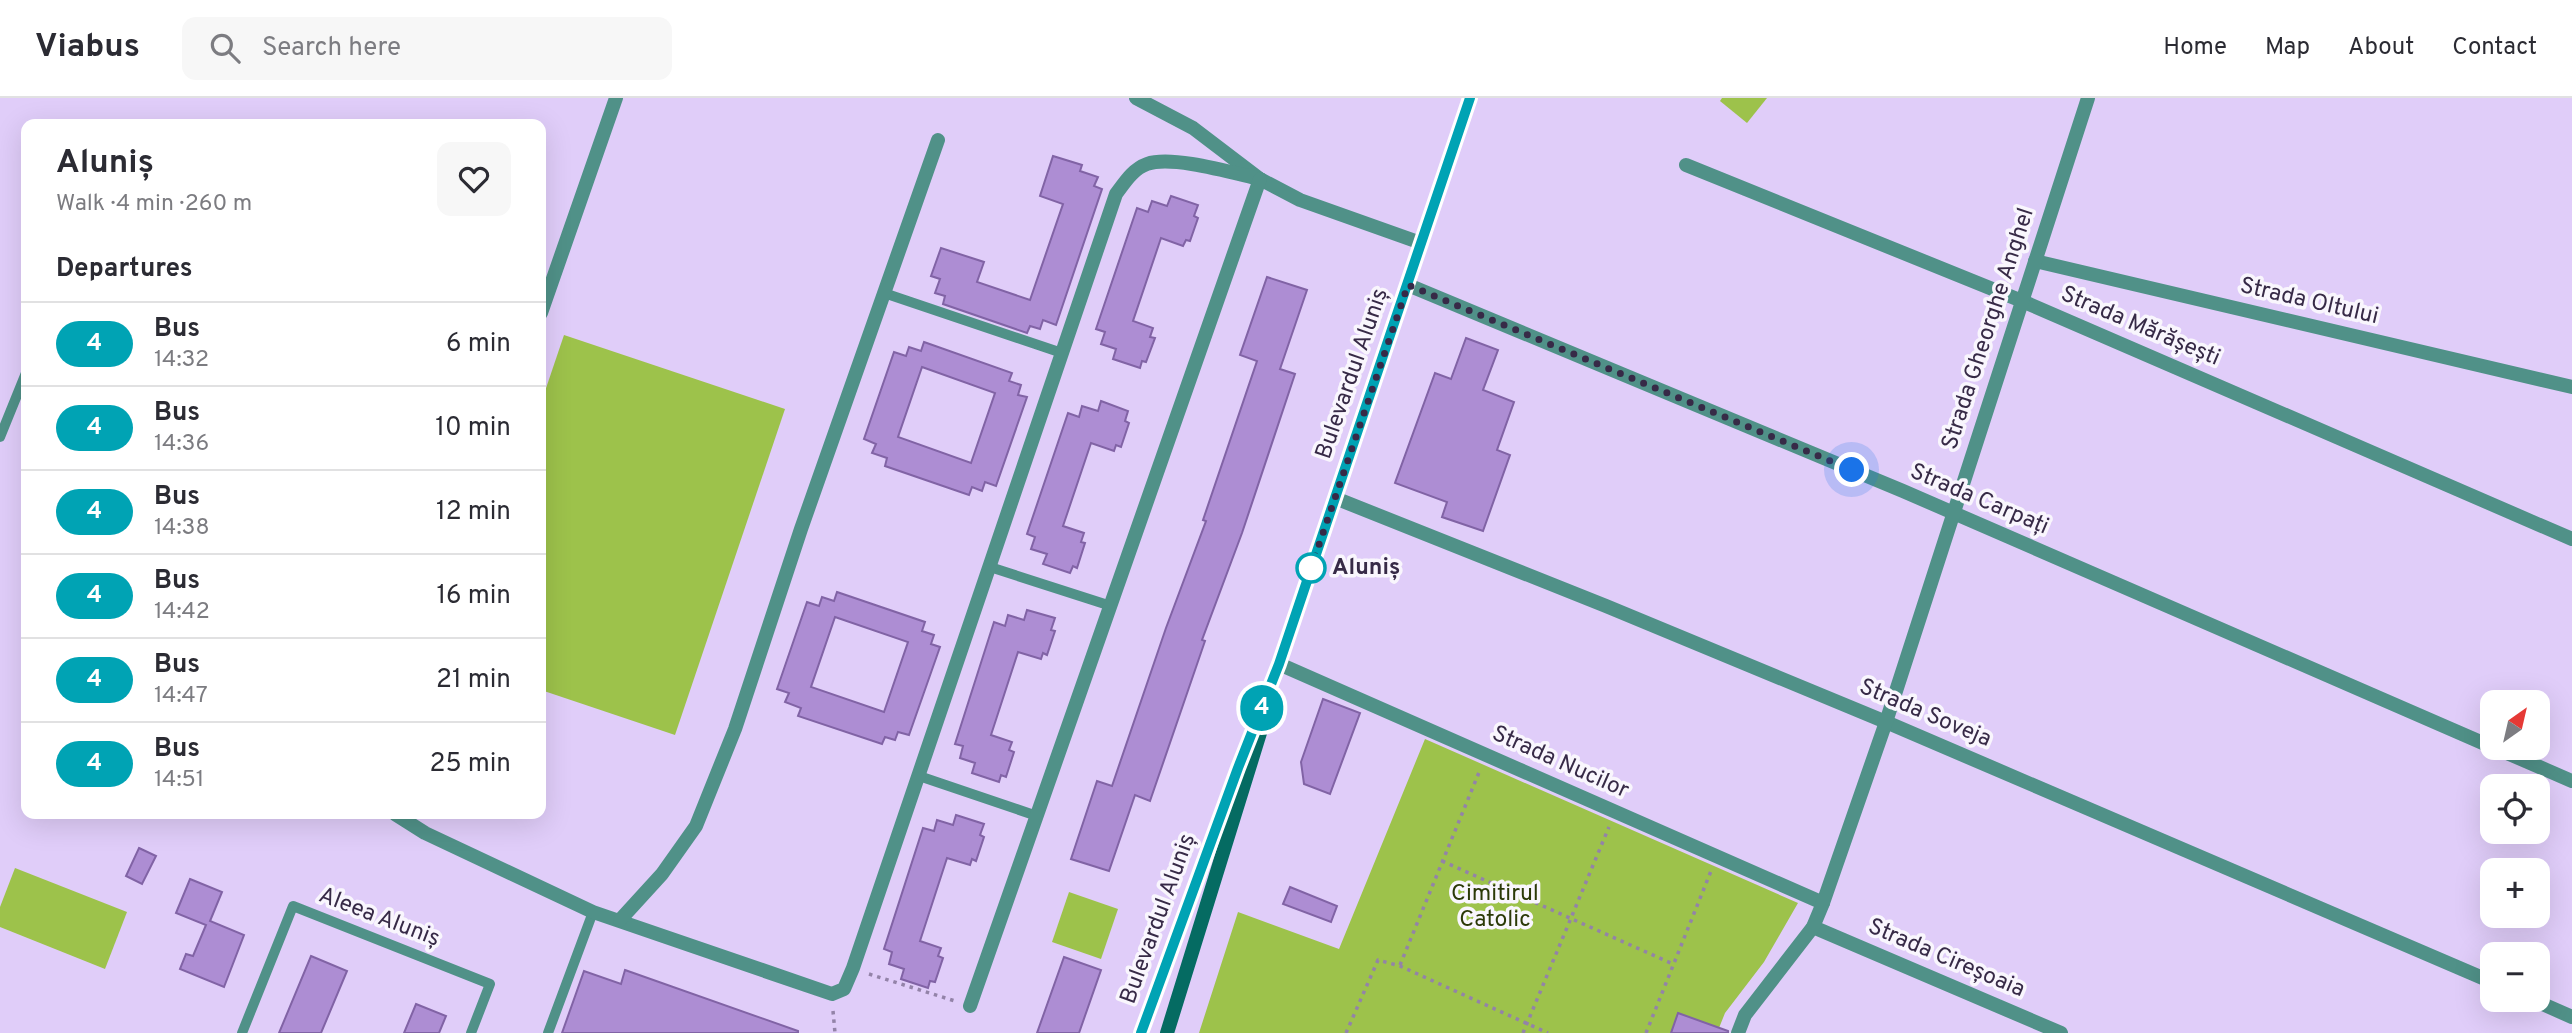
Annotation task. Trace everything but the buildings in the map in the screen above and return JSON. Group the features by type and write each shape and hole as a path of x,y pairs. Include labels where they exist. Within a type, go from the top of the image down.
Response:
{"main road":[{"name":"Bulevardul Aluniș","path":"1142,1033 1238,768 1279,664 1469,98"},
{"name":"Bulevardul Aluniș","path":"1167,1033 1256,750 1279,664"}],"street":[{"path":"546,299 616,98"},
{"path":"1136,98 1193,128 1260,178 1300,200 1421,243"},
{"name":"Strada Gheorghe Anghel","path":"1738,1033 1745,1015 1813,928 1823,903 1886,722 2088,98"},
{"path":"620,920 662,874 696,826 735,729 801,529 938,140"},
{"path":"403,819 425,833 593,912 832,994 844,989 1116,194 1131,174 1147,164 1172,161 1260,178"},
{"name":"Strada Mărășești","path":"1686,165 2022,301 2572,540"},
{"path":"970,1006 1260,178"},
{"name":"Strada Oltului","path":"2035,261 2572,387"},
{"name":"Strada Carpați","path":"1408,285 1953,513 2480,741"},
{"name":"Strada Soveja","path":"1335,498 1886,722 2480,977"},
{"name":"Strada Nucilor","path":"1279,664 1823,903"},
{"name":"Strada Carpați","path":"2523,760 2572,781"},
{"name":"Strada Cireșoaia","path":"1813,928 2061,1033"},
{"path":"2550,1007 2572,1017"}],"lane":[{"path":"884,293 1062,353"},
{"path":"0,437 21,385"},
{"path":"990,567 1111,606"},
{"path":"919,776 1037,816"},
{"name":"Aleea Aluniș","path":"242,1033 292,906 490,984 471,1033"},
{"path":"548,1033 593,912"}],"path":[{"path":"1400,966 1480,770"},
{"path":"1523,1033 1609,827"},
{"path":"1442,861 1673,964"},
{"path":"1646,1033 1710,871"},
{"path":"1346,1033 1378,960 1400,966 1548,1033"},
{"path":"853,968 970,1006"},
{"path":"832,994 835,1033"}],"green space":[{"path":"1722,98 1767,98 1747,123 1720,101"},
{"path":"564,335 785,409 675,735 546,692 546,388"},
{"name":"Cimitirul Catolic","path":"1425,739 1798,903 1764,962 1725,1013 1717,1033 1199,1033 1238,912 1339,949"},
{"path":"15,868 127,912 105,969 0,927 0,907"},
{"path":"1069,892 1118,909 1101,959 1052,942"}],"bus line":[{"name":"4","path":"1141,1033 1279,664 1470,98"}],"place":[{"name":"Aluniș","path":"1311,568"}],"route":[{"path":"1311,568 1408,285 1852,470"}]}
